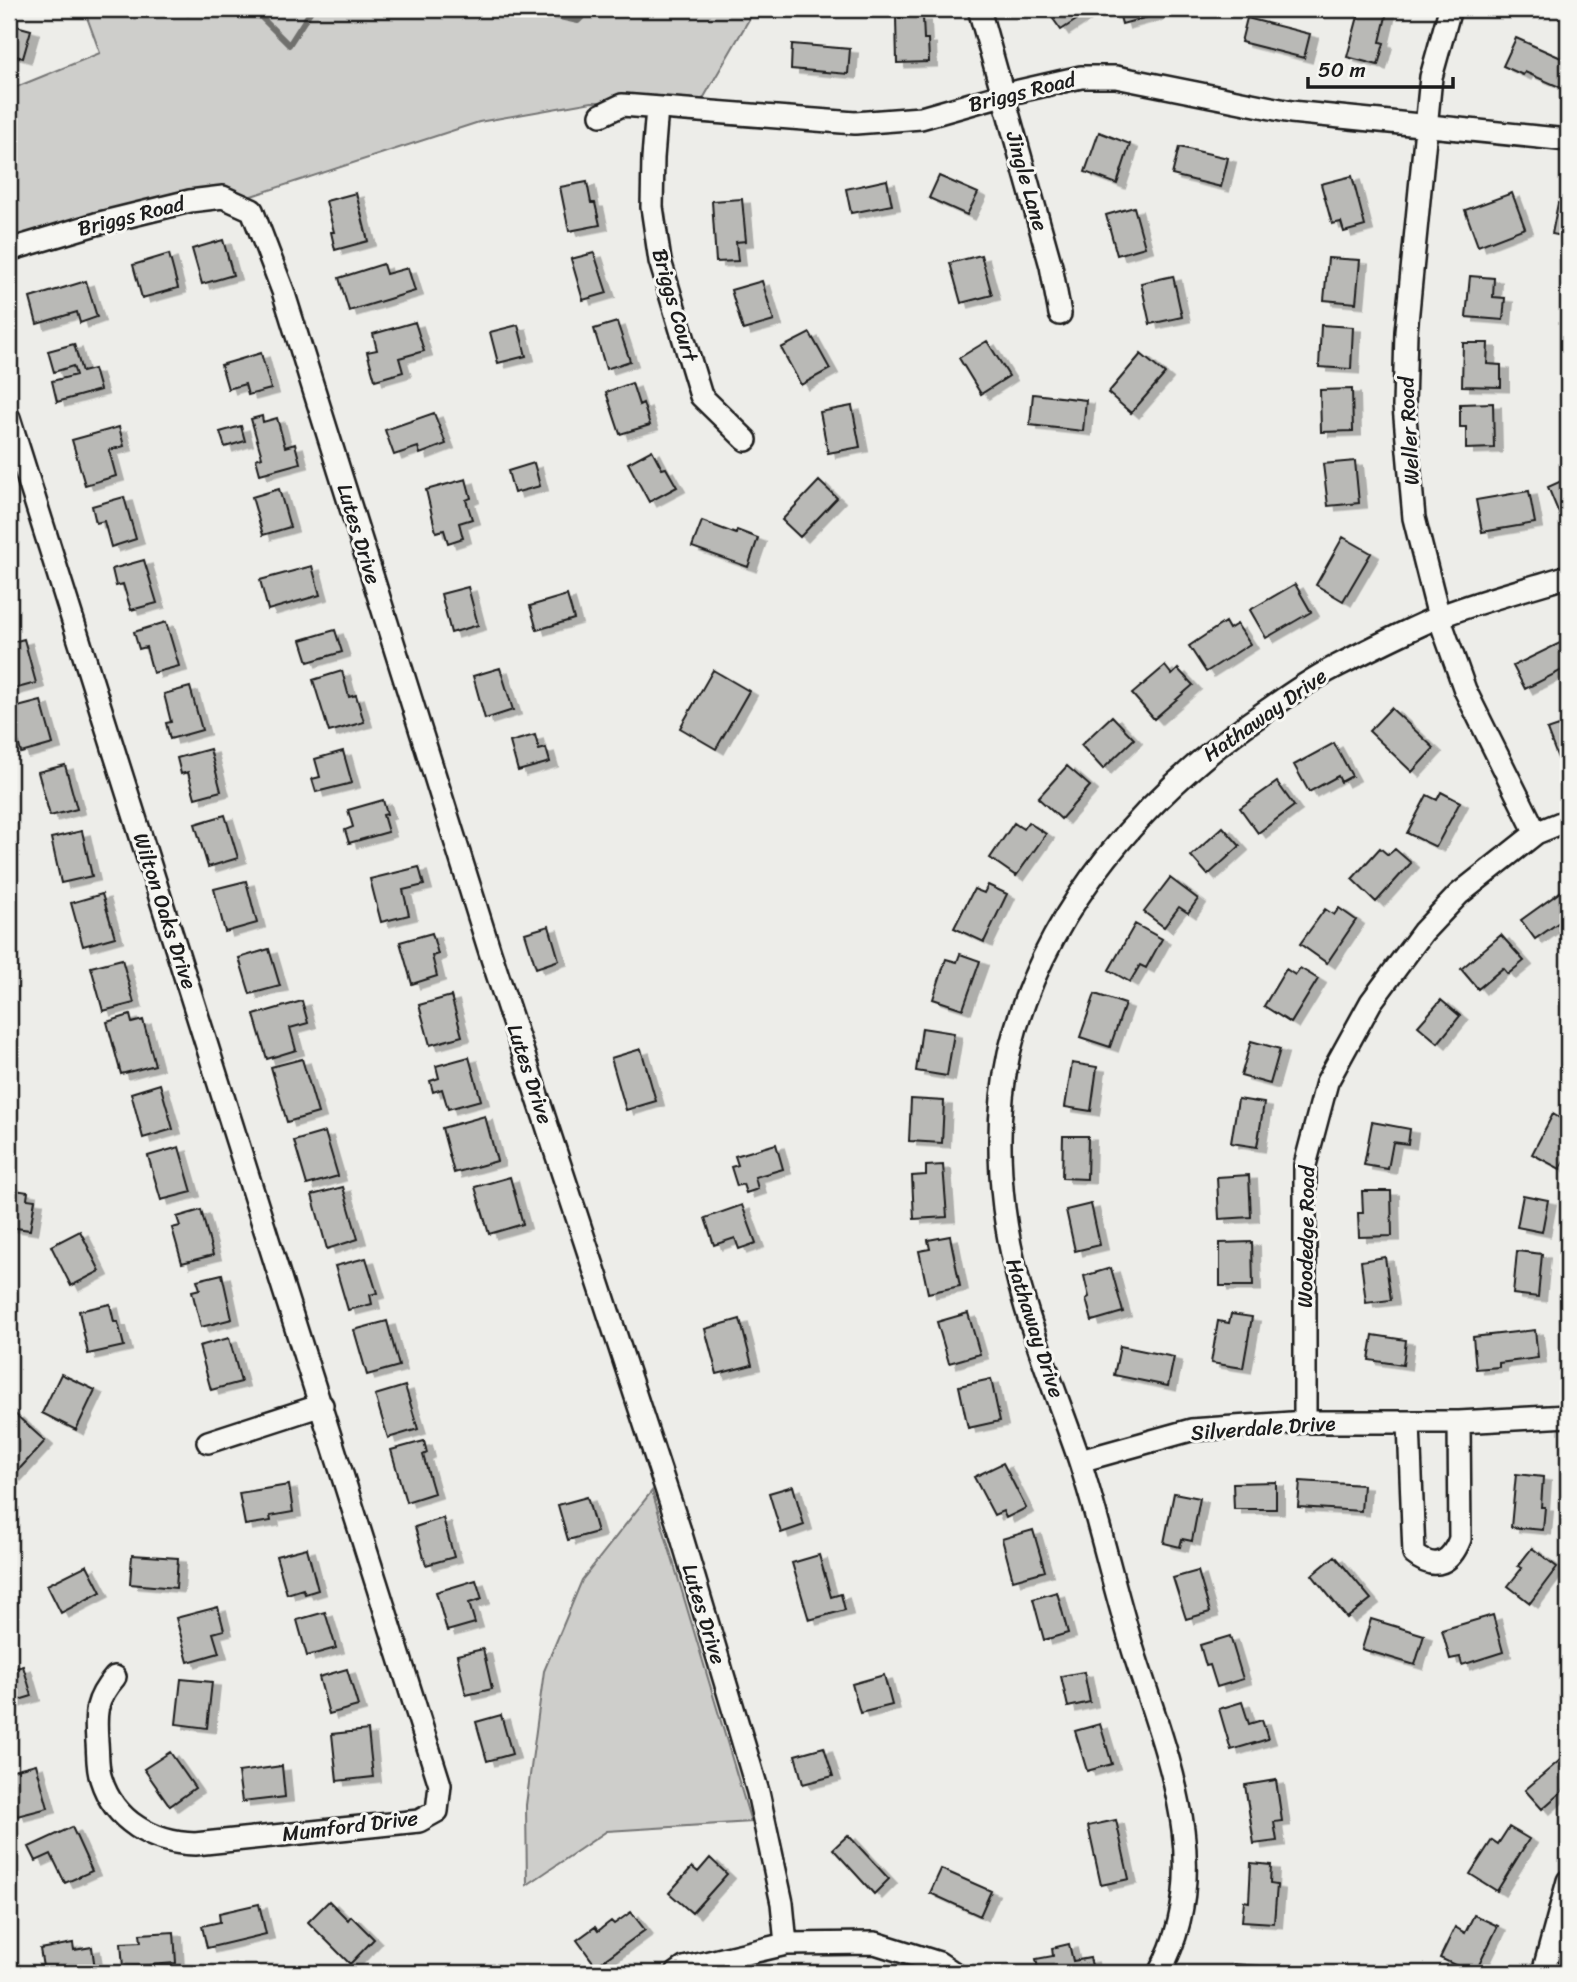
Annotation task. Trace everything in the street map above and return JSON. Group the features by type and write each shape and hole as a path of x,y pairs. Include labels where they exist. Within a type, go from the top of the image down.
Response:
{"street":[{"name":"Jingle Lane","path":"979,9 1051,266 1060,314"},
{"name":"Weller Road","path":"1450,9 1431,77 1406,332 1404,406 1414,518 1439,617 1465,690 1536,833"},
{"name":"Briggs Road","path":"601,115 622,105 855,123 921,118 1002,95 1081,77 1116,77 1291,112 1568,140"},
{"name":"Briggs Court","path":"657,108 652,207 660,261 701,396 746,440"},
{"name":"Briggs Road","path":"9,250 96,224 190,201 223,197 253,210"},
{"name":"Lutes Drive","path":"253,210 283,291 490,952 684,1544 758,1792 782,1903 786,1944"},
{"name":"Wilton Oaks Drive","path":"9,418 321,1405"},
{"name":"Hathaway Drive","path":"1159,1973 1168,1958 1186,1889 1187,1852 1176,1783 1120,1608 1080,1461 1029,1322 1012,1259 1000,1149 1002,1101 1010,1053 1029,990 1056,931 1091,878 1136,822 1188,770 1229,736 1332,668 1439,617 1568,576"},
{"name":"Woodedge Road","path":"1305,1422 1304,1165 1327,1082 1371,1002 1423,932 1458,894 1536,833 1568,820"},
{"path":"208,1442 321,1405"},
{"name":"Mumford Drive","path":"115,1677 104,1690 95,1711 100,1777 116,1811 147,1833 176,1843 195,1844 419,1821 437,1811 440,1785 321,1405"},
{"name":"Silverdale Drive","path":"1080,1461 1191,1430 1305,1422 1459,1422 1568,1416"},
{"path":"1409,1423 1414,1554 1424,1562 1443,1562 1454,1554 1460,1539 1459,1422"},
{"path":"1544,1973 1568,1881"},
{"path":"677,1973 684,1968 786,1944 875,1943 939,1963 954,1973"}],"shaded area":[{"path":"84,9 755,9 700,104 592,102 479,122 242,199 9,250 9,90 100,53"},
{"path":"652,1491 751,1822 607,1831 527,1885 526,1805 544,1671 582,1580"}],"building":[{"path":"1046,9 1084,9 1087,13 1061,30"},
{"path":"1118,9 1153,9 1155,15 1122,24"},
{"path":"1360,9 1387,12 1380,42 1384,43 1378,65 1347,57"},
{"path":"896,17 923,17 929,62 897,63"},
{"path":"1247,18 1310,34 1304,58 1241,42"},
{"path":"9,24 31,30 23,58 9,54"},
{"path":"1516,38 1568,61 1568,79 1564,89 1525,72 1523,75 1503,66"},
{"path":"792,44 850,49 848,74 791,69"},
{"path":"1099,132 1130,144 1117,184 1085,172"},
{"path":"1179,147 1228,158 1221,187 1172,175"},
{"path":"939,176 978,193 967,215 929,198"},
{"path":"1352,176 1365,226 1344,232 1341,222 1332,224 1321,184"},
{"path":"887,180 892,205 851,213 846,189"},
{"path":"587,182 591,203 595,203 600,225 569,231 560,187"},
{"path":"356,193 368,241 335,250 331,232 334,232 326,201"},
{"path":"1512,193 1525,228 1478,246 1465,210"},
{"path":"742,199 746,241 736,242 738,261 716,262 712,201"},
{"path":"1558,203 1568,205 1568,237 1552,234"},
{"path":"1134,207 1145,247 1117,255 1106,215"},
{"path":"223,240 233,275 202,284 192,249"},
{"path":"594,253 607,293 583,300 571,259"},
{"path":"169,254 178,288 142,298 133,265"},
{"path":"981,255 992,295 961,303 950,263"},
{"path":"1328,258 1360,260 1356,303 1324,300"},
{"path":"383,264 386,274 408,268 415,291 349,311 339,278"},
{"path":"1173,276 1182,317 1150,324 1141,283"},
{"path":"1470,276 1494,278 1493,297 1505,298 1503,320 1466,317"},
{"path":"86,281 97,317 80,323 77,312 37,324 30,298"},
{"path":"762,281 774,321 743,330 731,290"},
{"path":"415,322 424,351 399,358 403,372 375,380 367,352 377,350 373,334"},
{"path":"617,322 630,361 606,369 594,329"},
{"path":"518,325 526,356 498,363 490,332"},
{"path":"1321,325 1353,327 1351,369 1319,367"},
{"path":"810,333 830,369 801,385 781,348"},
{"path":"987,341 1009,376 981,394 959,358"},
{"path":"1463,343 1488,343 1487,364 1501,365 1501,387 1462,386"},
{"path":"74,344 82,372 94,369 100,390 57,402 52,381 76,375 73,366 54,372 48,351"},
{"path":"261,353 271,389 248,395 245,384 228,389 221,365"},
{"path":"1141,354 1165,374 1131,413 1108,393"},
{"path":"632,383 639,405 643,403 650,425 620,434 606,392"},
{"path":"1352,389 1353,431 1321,432 1320,390"},
{"path":"1033,394 1086,400 1083,431 1030,425"},
{"path":"1493,403 1494,448 1466,449 1466,427 1460,427 1460,404"},
{"path":"852,406 860,447 828,453 820,412"},
{"path":"434,413 446,444 420,454 418,447 394,455 385,430"},
{"path":"262,416 263,422 277,418 285,447 295,444 300,463 260,474 256,459 262,457 251,419"},
{"path":"241,426 245,441 225,447 220,432"},
{"path":"119,427 124,446 109,450 116,476 85,485 72,440"},
{"path":"652,450 662,469 666,468 677,487 649,502 628,463"},
{"path":"1355,461 1359,503 1328,506 1323,464"},
{"path":"534,463 540,486 514,493 508,471"},
{"path":"1568,478 1568,513 1560,516 1548,487"},
{"path":"466,479 471,498 466,500 472,519 459,523 463,538 448,543 444,530 436,532 426,490"},
{"path":"819,481 837,498 800,537 782,520"},
{"path":"279,489 290,527 263,535 252,497"},
{"path":"1529,491 1535,523 1482,532 1476,500"},
{"path":"124,497 136,539 111,547 104,521 96,523 92,506"},
{"path":"702,521 736,534 737,530 758,538 748,567 692,547"},
{"path":"1343,537 1371,553 1343,601 1316,585"},
{"path":"144,560 157,603 131,610 123,584 116,586 112,569"},
{"path":"312,566 320,595 268,610 260,580"},
{"path":"1295,584 1311,612 1266,638 1250,610"},
{"path":"468,587 478,625 451,633 441,594"},
{"path":"567,595 574,619 537,630 530,606"},
{"path":"166,622 179,666 153,673 146,647 139,649 134,632"},
{"path":"1225,622 1229,629 1237,624 1250,644 1206,672 1189,646"},
{"path":"335,630 342,652 308,662 301,640"},
{"path":"24,639 36,683 10,690 9,643"},
{"path":"1568,639 1568,683 1562,670 1525,689 1513,666"},
{"path":"1165,666 1172,675 1178,669 1193,685 1154,719 1132,694"},
{"path":"500,668 513,710 485,719 473,676"},
{"path":"713,670 749,691 716,749 680,728"},
{"path":"342,671 349,697 356,695 364,722 329,732 313,680"},
{"path":"190,687 202,730 170,739 166,723 171,722 164,694"},
{"path":"41,701 53,744 21,753 10,709"},
{"path":"1391,708 1434,748 1412,772 1369,731"},
{"path":"1112,716 1134,739 1103,769 1081,745"},
{"path":"1568,723 1568,757 1559,761 1547,730"},
{"path":"535,735 539,750 546,748 550,762 518,771 510,742"},
{"path":"1334,743 1352,776 1341,782 1338,776 1309,792 1294,765"},
{"path":"210,749 221,791 195,798 188,772 181,774 177,758"},
{"path":"343,751 352,783 316,792 312,779 320,777 315,759"},
{"path":"65,765 77,809 50,816 38,772"},
{"path":"1067,766 1090,786 1061,819 1038,798"},
{"path":"1277,782 1294,806 1258,833 1240,808"},
{"path":"1441,792 1460,802 1436,847 1407,833 1427,795 1437,800"},
{"path":"383,800 387,814 383,815 388,832 349,843 345,830 353,827 348,810"},
{"path":"225,815 238,858 208,867 195,824"},
{"path":"1028,822 1046,834 1016,876 990,858 1014,823 1023,829"},
{"path":"1223,827 1240,846 1208,875 1191,856"},
{"path":"82,831 92,876 61,883 51,838"},
{"path":"1380,848 1388,855 1395,849 1411,863 1376,902 1352,879"},
{"path":"419,867 424,885 403,890 409,915 381,922 370,879"},
{"path":"1170,878 1198,899 1188,913 1179,907 1164,927 1144,912"},
{"path":"246,881 257,923 225,932 214,889"},
{"path":"988,885 1007,894 984,942 954,928 974,889 984,893"},
{"path":"1563,890 1568,897 1568,916 1535,939 1521,920"},
{"path":"102,894 115,937 83,946 71,903"},
{"path":"1339,908 1356,920 1327,963 1300,944 1325,909 1334,915"},
{"path":"1135,924 1162,939 1146,968 1140,965 1130,982 1109,970"},
{"path":"549,926 559,960 536,968 525,933"},
{"path":"432,933 438,954 432,956 437,976 412,984 400,942"},
{"path":"1501,935 1524,961 1508,974 1503,968 1478,989 1461,969"},
{"path":"269,949 280,986 250,994 239,958"},
{"path":"960,954 980,961 963,1009 933,999 946,959 957,962"},
{"path":"122,959 134,1003 103,1011 91,967"},
{"path":"1300,968 1318,979 1291,1023 1264,1006 1286,969 1295,975"},
{"path":"1095,994 1125,1004 1110,1047 1080,1037"},
{"path":"451,996 462,1036 430,1045 419,1005"},
{"path":"1441,1000 1460,1016 1438,1043 1418,1026"},
{"path":"302,1001 308,1023 290,1028 296,1050 267,1059 254,1015"},
{"path":"130,1015 132,1023 143,1020 155,1065 121,1074 107,1022"},
{"path":"922,1028 954,1033 947,1076 916,1071"},
{"path":"1251,1041 1280,1049 1270,1084 1241,1076"},
{"path":"641,1049 656,1101 626,1110 611,1058"},
{"path":"469,1057 481,1100 448,1109 442,1089 433,1092 430,1081 439,1078 436,1066"},
{"path":"302,1059 318,1113 287,1122 271,1067"},
{"path":"1072,1063 1097,1067 1091,1111 1065,1107"},
{"path":"160,1084 173,1129 143,1138 131,1093"},
{"path":"911,1099 944,1101 942,1143 909,1141"},
{"path":"1238,1099 1264,1103 1257,1147 1231,1143"},
{"path":"1553,1114 1568,1123 1568,1154 1560,1169 1532,1154"},
{"path":"485,1116 497,1161 454,1173 442,1128"},
{"path":"1372,1122 1410,1129 1408,1144 1393,1142 1388,1169 1364,1165"},
{"path":"325,1132 338,1176 307,1185 294,1141"},
{"path":"1063,1136 1088,1136 1087,1179 1062,1178"},
{"path":"776,1144 783,1169 755,1177 758,1189 746,1193 743,1184 737,1186 731,1167 738,1165 735,1156"},
{"path":"179,1147 192,1192 161,1200 148,1156"},
{"path":"943,1165 947,1217 914,1219 912,1176 926,1175 926,1166"},
{"path":"1249,1175 1251,1217 1219,1219 1217,1177"},
{"path":"510,1177 523,1224 489,1234 475,1187"},
{"path":"343,1187 358,1239 327,1249 312,1195"},
{"path":"9,1189 28,1192 27,1199 35,1200 30,1230 9,1227"},
{"path":"1362,1191 1391,1191 1392,1236 1359,1237 1358,1213 1363,1213"},
{"path":"1523,1195 1548,1200 1542,1232 1517,1227"},
{"path":"1091,1204 1100,1245 1075,1251 1066,1210"},
{"path":"742,1205 756,1243 739,1249 735,1238 714,1245 705,1218"},
{"path":"201,1210 213,1255 182,1263 172,1228 180,1226 177,1217"},
{"path":"80,1231 100,1271 71,1286 51,1246"},
{"path":"950,1236 960,1286 928,1293 919,1251 930,1249 928,1240"},
{"path":"1252,1242 1253,1286 1220,1286 1220,1243"},
{"path":"1517,1251 1542,1254 1538,1297 1513,1294"},
{"path":"1385,1257 1391,1300 1366,1303 1361,1261"},
{"path":"366,1258 377,1293 370,1295 372,1304 348,1310 335,1266"},
{"path":"1111,1268 1123,1312 1092,1321 1084,1276"},
{"path":"222,1274 232,1319 201,1327 192,1291 200,1289 197,1280"},
{"path":"110,1304 124,1346 88,1354 79,1311"},
{"path":"968,1313 980,1354 949,1363 937,1322"},
{"path":"1231,1314 1252,1317 1243,1368 1211,1363 1218,1321 1229,1323"},
{"path":"740,1319 752,1365 717,1374 705,1329"},
{"path":"387,1321 399,1366 367,1375 354,1330"},
{"path":"1535,1330 1538,1358 1476,1369 1473,1337"},
{"path":"1373,1335 1406,1340 1403,1365 1369,1360"},
{"path":"229,1338 241,1382 211,1390 199,1346"},
{"path":"1120,1346 1174,1357 1168,1386 1114,1375"},
{"path":"61,1374 95,1390 76,1430 42,1413"},
{"path":"991,1379 1000,1421 968,1428 959,1386"},
{"path":"405,1386 418,1429 388,1438 375,1395"},
{"path":"15,1414 45,1441 13,1476 9,1472 9,1422"},
{"path":"424,1441 427,1453 423,1455 434,1493 406,1502 391,1450"},
{"path":"1003,1463 1026,1508 1006,1518 1003,1511 994,1515 974,1477"},
{"path":"1516,1474 1543,1477 1543,1530 1511,1527"},
{"path":"1300,1481 1363,1485 1361,1511 1298,1507"},
{"path":"1276,1482 1276,1509 1234,1509 1233,1483"},
{"path":"289,1485 293,1512 270,1516 271,1521 245,1525 239,1493"},
{"path":"793,1486 804,1525 781,1533 769,1493"},
{"path":"1174,1493 1200,1498 1192,1541 1182,1539 1180,1547 1164,1543"},
{"path":"587,1497 597,1532 568,1540 558,1505"},
{"path":"443,1518 454,1557 426,1565 415,1527"},
{"path":"1033,1530 1045,1571 1013,1580 1002,1539"},
{"path":"307,1548 318,1590 305,1594 303,1589 287,1594 276,1556"},
{"path":"1532,1548 1557,1567 1530,1603 1508,1586 1522,1568 1518,1566"},
{"path":"132,1555 178,1558 176,1588 130,1584"},
{"path":"819,1555 831,1597 841,1594 845,1610 809,1620 792,1563"},
{"path":"1335,1556 1371,1599 1347,1618 1312,1575"},
{"path":"87,1565 101,1592 61,1613 47,1585"},
{"path":"1198,1571 1210,1612 1186,1619 1173,1578"},
{"path":"476,1580 482,1599 469,1603 475,1623 447,1631 436,1592"},
{"path":"1057,1592 1068,1633 1044,1640 1033,1599"},
{"path":"218,1607 224,1630 213,1633 219,1653 188,1662 176,1618"},
{"path":"325,1612 336,1648 307,1656 297,1620"},
{"path":"1493,1615 1503,1652 1462,1665 1460,1657 1450,1659 1442,1630"},
{"path":"1371,1619 1424,1635 1415,1665 1362,1649"},
{"path":"1230,1636 1243,1679 1217,1687 1210,1665 1206,1666 1200,1645"},
{"path":"483,1649 492,1689 466,1695 457,1655"},
{"path":"23,1666 32,1696 9,1703 9,1670"},
{"path":"347,1669 358,1706 329,1714 319,1677"},
{"path":"1084,1672 1090,1702 1068,1707 1061,1676"},
{"path":"884,1675 892,1705 860,1713 852,1684"},
{"path":"181,1679 212,1682 207,1728 176,1724"},
{"path":"1242,1702 1249,1724 1262,1720 1268,1739 1231,1750 1219,1709"},
{"path":"501,1715 512,1754 487,1761 476,1722"},
{"path":"1100,1724 1112,1764 1087,1771 1075,1731"},
{"path":"368,1730 373,1777 337,1781 332,1734"},
{"path":"824,1747 833,1776 803,1784 795,1755"},
{"path":"170,1752 195,1788 170,1806 144,1769"},
{"path":"1567,1754 1568,1786 1542,1809 1525,1790"},
{"path":"36,1764 48,1808 17,1816 9,1784 9,1771"},
{"path":"282,1766 285,1797 242,1802 238,1772"},
{"path":"1276,1780 1282,1821 1274,1822 1277,1841 1254,1844 1245,1785"},
{"path":"1116,1820 1129,1879 1101,1885 1088,1826"},
{"path":"72,1827 92,1871 65,1883 51,1854 36,1861 29,1847"},
{"path":"1509,1827 1529,1839 1497,1891 1470,1874 1492,1840 1498,1844"},
{"path":"848,1835 889,1879 874,1894 833,1849"},
{"path":"710,1858 727,1874 692,1913 669,1893 692,1867 698,1872"},
{"path":"1251,1863 1271,1865 1270,1884 1277,1885 1274,1923 1242,1921 1244,1901 1249,1902"},
{"path":"941,1869 991,1891 980,1916 930,1893"},
{"path":"329,1901 348,1920 351,1916 374,1939 350,1964 308,1922"},
{"path":"259,1904 266,1934 207,1948 202,1926 220,1922 219,1913"},
{"path":"631,1912 645,1930 596,1966 577,1940 595,1927 598,1931 611,1921 614,1924"},
{"path":"1474,1915 1498,1926 1475,1973 1472,1973 1440,1958 1455,1927 1465,1933"},
{"path":"174,1932 176,1963 123,1967 121,1943 141,1942 140,1934"},
{"path":"73,1943 74,1950 92,1947 95,1969 44,1973 40,1949"},
{"path":"1069,1944 1073,1961 1090,1958 1094,1973 1039,1973 1036,1959 1053,1956 1052,1948"},
{"path":"1233,1964 1259,1966 1259,1973 1232,1973"}],"waterway":[{"path":"188,13 196,9"},
{"path":"253,9 289,45 312,9"},
{"path":"523,9 578,21 590,9"}]}
